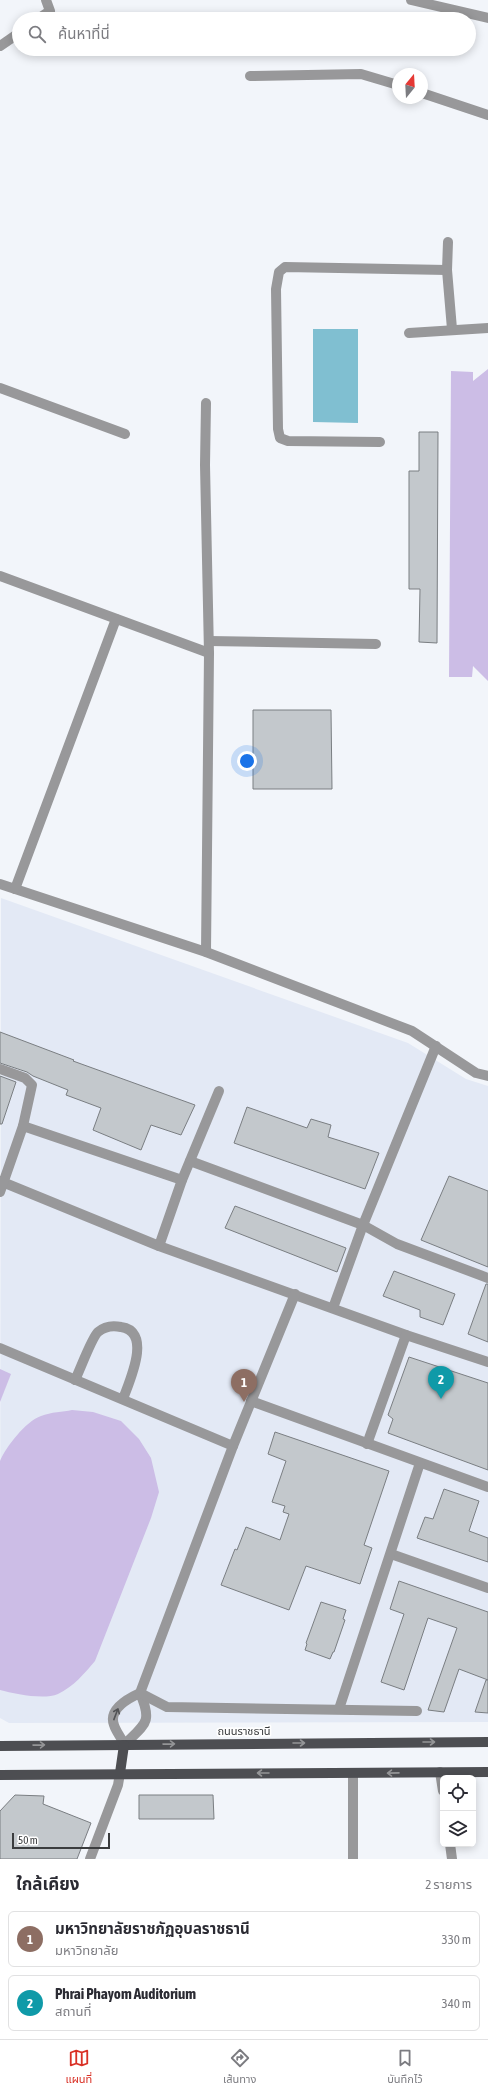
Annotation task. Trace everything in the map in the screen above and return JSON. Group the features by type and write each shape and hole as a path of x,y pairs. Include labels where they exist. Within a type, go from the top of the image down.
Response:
{"main road":[{"name":"ถนนราชธานี","path":"0,1746 488,1742"},
{"path":"120,1773 124,1745"},
{"path":"0,1775 120,1773 488,1772"}],"street":[{"path":"46,0 50,11 48,12"},
{"path":"411,0 428,2 466,12"},
{"path":"476,15 488,18"},
{"path":"0,46 12,38"},
{"path":"250,76 362,74 392,83"},
{"path":"428,95 488,115"},
{"path":"448,242 447,270 452,330"},
{"path":"380,442 288,441 280,438 278,429 276,289 279,272 285,267 447,270"},
{"path":"409,333 488,328"},
{"path":"0,388 126,434"},
{"path":"206,403 205,465 209,640 206,952"},
{"path":"0,576 209,653"},
{"path":"15,889 116,619"},
{"path":"209,640 376,644"},
{"path":"0,884 206,952 412,1031 476,1074 488,1076"},
{"path":"333,1308 363,1226 436,1046"},
{"path":"0,1069 25,1078 32,1085 23,1126 1,1185 159,1246 295,1294 406,1336 488,1362"},
{"path":"159,1246 182,1180 219,1091"},
{"path":"23,1126 182,1180"},
{"path":"190,1161 363,1226 397,1244 488,1278"},
{"path":"140,1693 146,1707 146,1723 143,1728 124,1745 114,1725 114,1717 122,1703 140,1693 233,1446 295,1294"},
{"path":"76,1380 97,1333 109,1325 124,1327 135,1335 139,1351 123,1399"},
{"path":"367,1444 406,1336"},
{"path":"0,1348 233,1446"},
{"path":"251,1401 488,1487"},
{"path":"339,1709 420,1463"},
{"path":"391,1554 488,1588"},
{"path":"140,1693 167,1707 417,1711"},
{"path":"90,1859 118,1785 120,1773"},
{"path":"353,1773 353,1859"},
{"path":"450,1847 452,1859"}],"shaded area":[{"path":"488,369 488,681 473,666 472,677 449,677 451,371 473,372 473,381"},
{"path":"1,898 408,1043 466,1079 488,1086 488,1722 9,1723 0,1718"},
{"path":"0,1369 11,1374 0,1402"},
{"path":"72,1410 93,1412 121,1421 139,1439 151,1458 159,1492 151,1518 95,1661 74,1684 58,1694 52,1696 29,1696 0,1690 0,1461 17,1435 29,1423 41,1416"}],"water":[{"path":"313,329 358,329 358,423 313,422"}],"building":[{"path":"419,432 438,432 437,643 419,642 420,589 409,589 409,471 419,471"},
{"path":"253,710 331,710 332,789 253,789"},
{"path":"0,1032 74,1060 73,1061 195,1105 181,1135 151,1125 141,1150 93,1130 101,1108 66,1095 68,1090 33,1076 27,1072 0,1063"},
{"path":"0,1076 16,1082 2,1124 0,1124"},
{"path":"247,1107 307,1128 311,1119 331,1125 328,1137 379,1153 365,1189 234,1143"},
{"path":"449,1176 488,1191 488,1267 421,1240"},
{"path":"235,1206 346,1248 337,1272 225,1228"},
{"path":"394,1271 455,1294 443,1325 420,1317 420,1310 383,1296"},
{"path":"486,1284 488,1284 488,1342 468,1334"},
{"path":"409,1357 488,1383 488,1470 388,1433 393,1419 388,1415"},
{"path":"275,1432 389,1471 364,1545 372,1548 360,1584 306,1566 289,1610 221,1585 235,1549 237,1550 246,1527 280,1540 289,1514 283,1512 285,1506 272,1502 286,1461 268,1454"},
{"path":"444,1489 479,1501 469,1531 488,1538 488,1562 417,1538 425,1517 433,1519"},
{"path":"399,1581 488,1612 488,1680 459,1669 444,1712 428,1710 457,1628 428,1618 404,1690 381,1682 404,1614 390,1609"},
{"path":"321,1602 346,1610 343,1619 345,1620 334,1652 330,1659 305,1650 306,1643"},
{"path":"486,1680 488,1680 488,1713 475,1712"},
{"path":"15,1795 44,1796 43,1804 91,1823 77,1859 0,1859 0,1811"},
{"path":"139,1795 213,1795 214,1819 139,1819"}],"place":[{"name":"Phrai Phayom Auditorium","path":"441,1399"},
{"name":"มหาวิทยาลัยราชภัฏอุบลราชธานี","path":"244,1402"}]}
